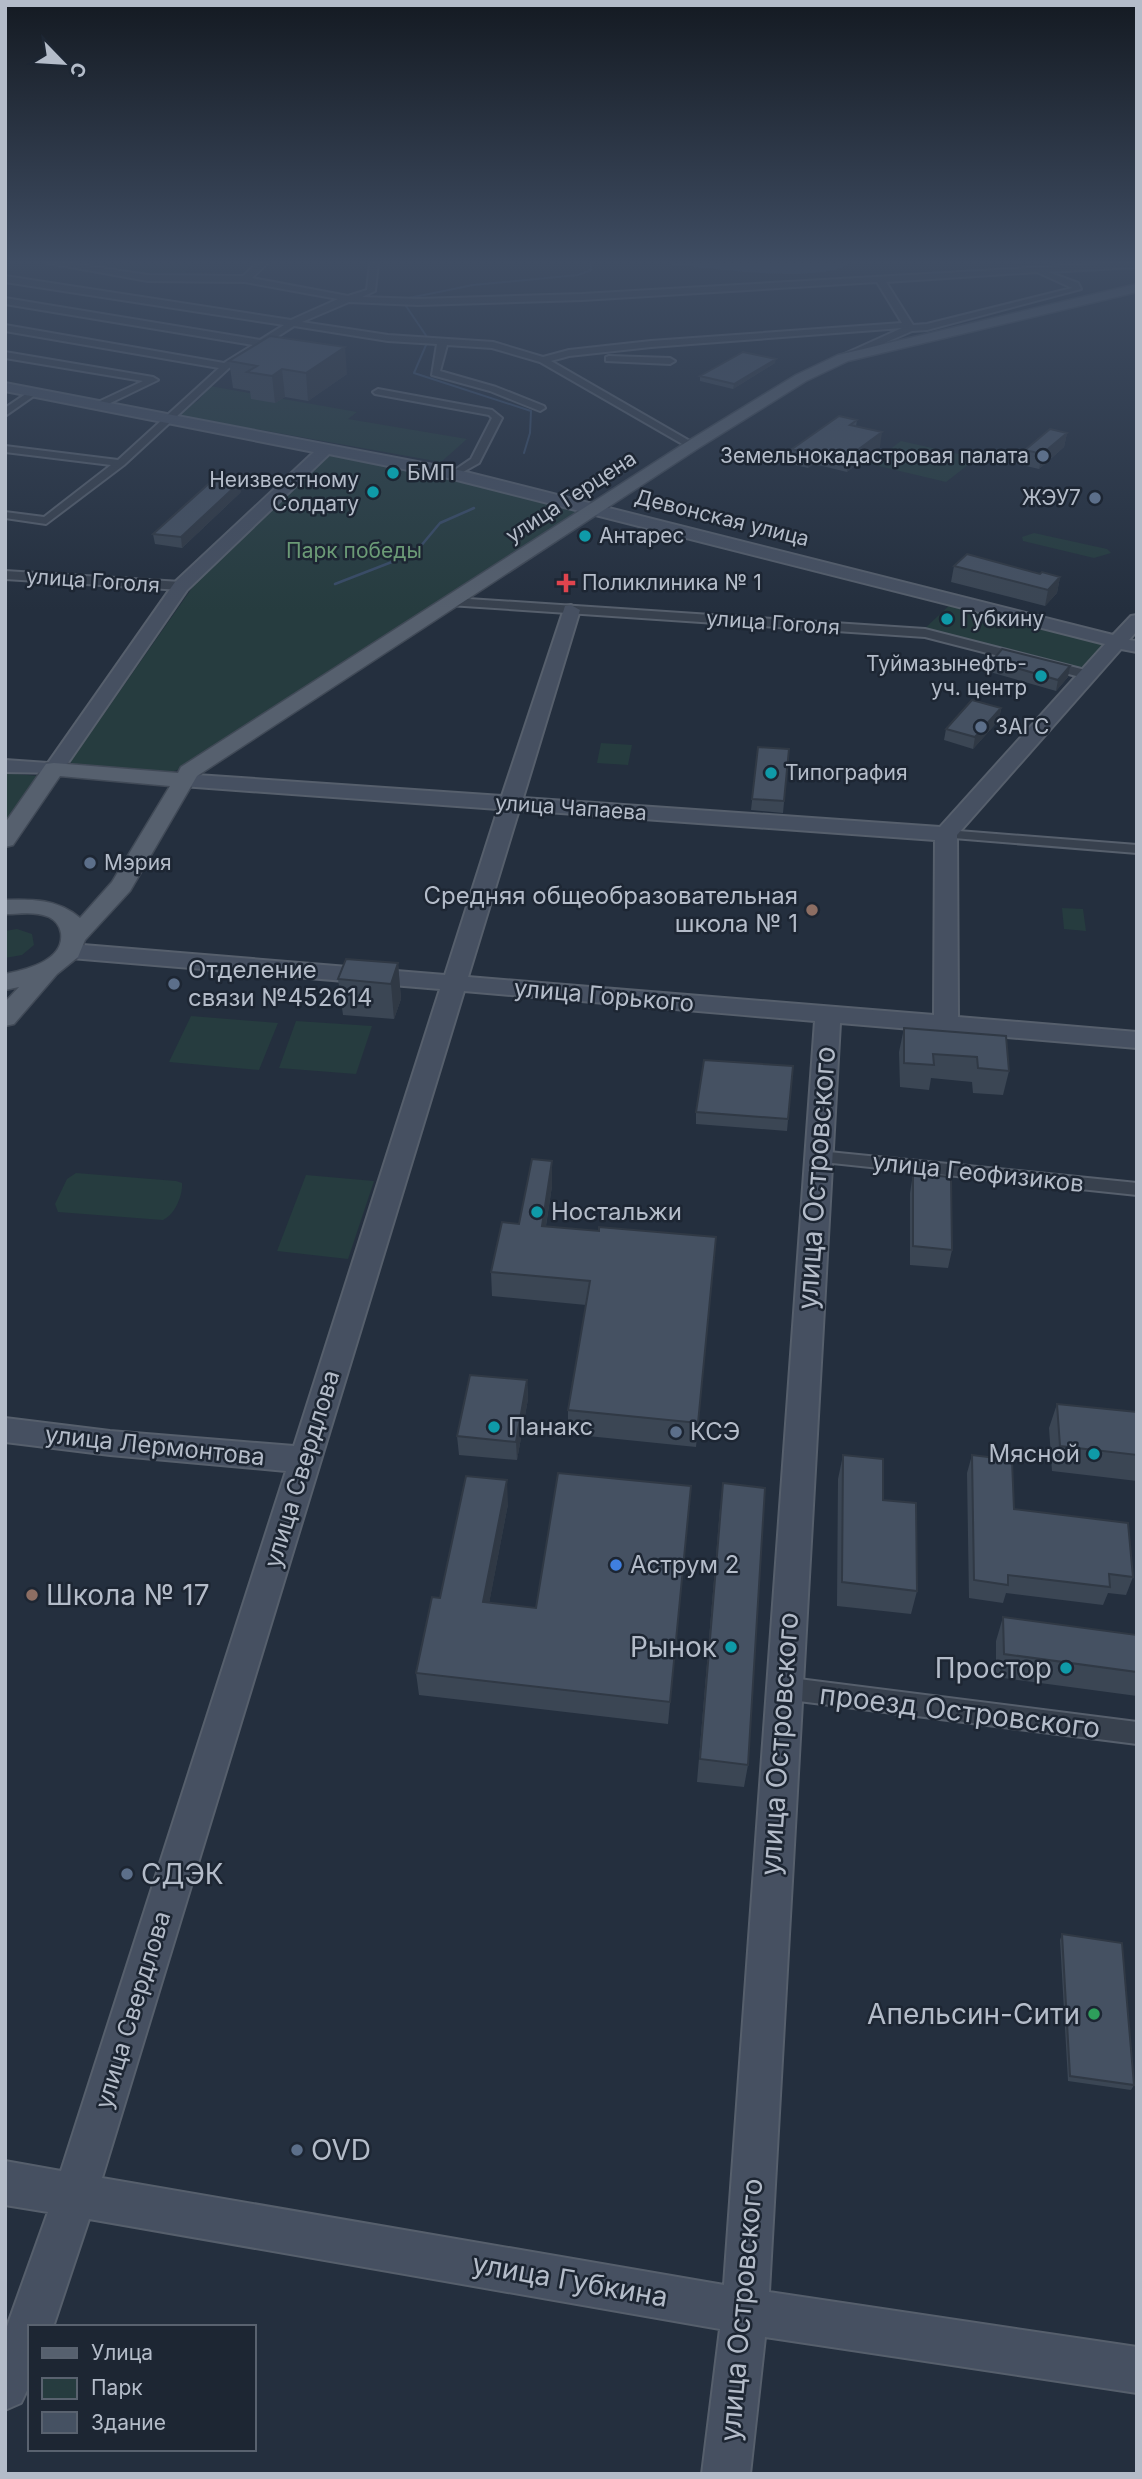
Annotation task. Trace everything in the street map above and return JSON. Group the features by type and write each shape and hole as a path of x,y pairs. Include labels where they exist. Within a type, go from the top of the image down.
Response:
{"main road":[{"name":"улица Герцена","path":"182,780 200,765 798,379"},
{"name":"улица Чапаева","path":"54,769 182,780"},
{"path":"5,839 54,769"},
{"path":"5,1018 122,886 182,780"},
{"path":"5,907 26,906 56,911 74,926 74,943"},
{"path":"5,982 32,977 49,969"}],"street":[{"path":"100,405 153,380 145,379"},
{"path":"5,515 46,521 120,463 212,379"},
{"path":"456,379 493,389 540,408"},
{"path":"581,379 691,446"},
{"name":"Девонская улица","path":"5,387 454,474 1127,645"},
{"path":"378,392 492,413 497,418 475,461 454,474"},
{"path":"5,413 33,393"},
{"path":"54,769 181,586 327,448"},
{"path":"5,449 120,463"},
{"name":"улица Гоголя","path":"5,575 181,586"},
{"name":"улица Гоголя","path":"453,602 925,633 1088,675"},
{"name":"улица Свердлова","path":"31,2325 50,2275 571,610"},
{"path":"946,1024 946,834 1088,675 1127,645 1137,620"},
{"name":"улица Чапаева","path":"5,766 54,769"},
{"name":"улица Чапаева","path":"182,780 1137,849"},
{"name":"улица Горького","path":"74,943 456,983 1137,1040"},
{"name":"улица Островского","path":"726,2474 745,2311 828,1014"},
{"name":"улица Геофизиков","path":"819,1157 1137,1189"},
{"name":"улица Лермонтова","path":"5,1430 110,1443 306,1460"},
{"name":"проезд Островского","path":"783,1688 1137,1733"},
{"name":"улица Губкина","path":"5,2183 745,2311 1137,2370"},
{"name":"улица Свердлова","path":"5,2387 28,2333"}],"green space":[{"path":"210,386 357,412 348,419 467,439 441,462 176,415 199,400"},
{"path":"901,441 977,458 946,482 870,464"},
{"name":"Парк победы","path":"337,454 473,481 581,511 180,769 168,773 72,766 71,761 199,578 324,456"},
{"path":"1034,533 1107,549 1111,553 1094,558 1023,541 1022,537"},
{"path":"952,603 1108,642 1082,672 923,630"},
{"path":"601,743 632,745 628,765 597,763"},
{"path":"5,773 38,776 5,823"},
{"path":"1062,908 1083,909 1086,931 1064,929"},
{"path":"17,929 32,934 34,945 22,955 5,958 5,931"},
{"path":"191,1016 278,1023 259,1070 169,1062"},
{"path":"296,1021 372,1026 356,1074 279,1068"},
{"path":"76,1173 176,1181 182,1183 181,1193 175,1209 163,1220 58,1212 55,1204 67,1179"},
{"path":"306,1175 374,1181 348,1259 277,1251"}],"building":[{"path":"711,379 743,379 734,384"},
{"path":"839,416 857,420 850,425 882,432 848,457 815,449 809,453 792,449"},
{"path":"1050,429 1067,433 1042,454 1025,450"},
{"path":"214,479 240,482 181,537 153,534"},
{"path":"967,554 1060,577 1048,590 954,566"},
{"path":"1002,649 1070,666 1058,680 992,661"},
{"path":"972,700 1001,708 975,737 946,729"},
{"name":"Типография","path":"758,747 789,749 784,801 752,799"},
{"path":"346,959 398,963 391,984 338,979"},
{"path":"904,1028 1006,1036 1009,1071 978,1068 977,1057 933,1054 934,1065 904,1063"},
{"path":"704,1060 793,1066 788,1119 696,1112"},
{"path":"532,1159 552,1161 542,1226 599,1231 599,1227 716,1237 698,1423 568,1410 590,1281 491,1272 502,1222 519,1224"},
{"path":"913,1174 951,1177 952,1250 913,1246"},
{"name":"Панакс","path":"470,1375 527,1380 516,1442 457,1436"},
{"path":"1057,1404 1137,1412 1137,1455 1060,1446"},
{"path":"843,1455 883,1459 883,1500 916,1503 917,1591 842,1582"},
{"path":"972,1455 1012,1460 1014,1509 1128,1523 1133,1577 1109,1574 1110,1587 1008,1575 1008,1585 974,1580"},
{"name":"Аструм 2","path":"558,1473 691,1486 670,1702 416,1673 432,1597 440,1598 466,1476 507,1480 483,1602 536,1608"},
{"name":"Рынок","path":"723,1483 765,1488 748,1765 700,1759"},
{"path":"1003,1617 1137,1635 1137,1672 1004,1654"},
{"name":"Апельсин-Сити","path":"1062,1934 1122,1943 1134,2085 1070,2076"}],"waterway":[{"path":"432,379 531,411 530,433 524,453"},
{"path":"335,584 415,553 440,523 474,508"}],"place":[{"name":"Земельнокадастровая палата","path":"1043,456"},
{"name":"БМП","path":"393,473"},
{"name":"Неизвестному Солдату","path":"373,492"},
{"name":"ЖЭУ7","path":"1095,498"},
{"name":"Антарес","path":"585,536"},
{"name":"Поликлиника № 1","path":"566,583"},
{"name":"Губкину","path":"947,619"},
{"name":"Туймазынефть- уч. центр","path":"1041,676"},
{"name":"ЗАГС","path":"981,727"},
{"name":"Типография","path":"771,773"},
{"name":"Мэрия","path":"90,863"},
{"name":"Средняя общеобразовательная школа № 1","path":"812,910"},
{"name":"Отделение связи №452614","path":"174,984"},
{"name":"Ностальжи","path":"537,1212"},
{"name":"Панакс","path":"494,1427"},
{"name":"КСЭ","path":"676,1432"},
{"name":"Мясной","path":"1094,1454"},
{"name":"Аструм 2","path":"616,1565"},
{"name":"Школа № 17","path":"32,1595"},
{"name":"Рынок","path":"731,1647"},
{"name":"Простор","path":"1066,1668"},
{"name":"СДЭК","path":"127,1874"},
{"name":"Апельсин-Сити","path":"1094,2014"},
{"name":"OVD","path":"297,2150"}]}
